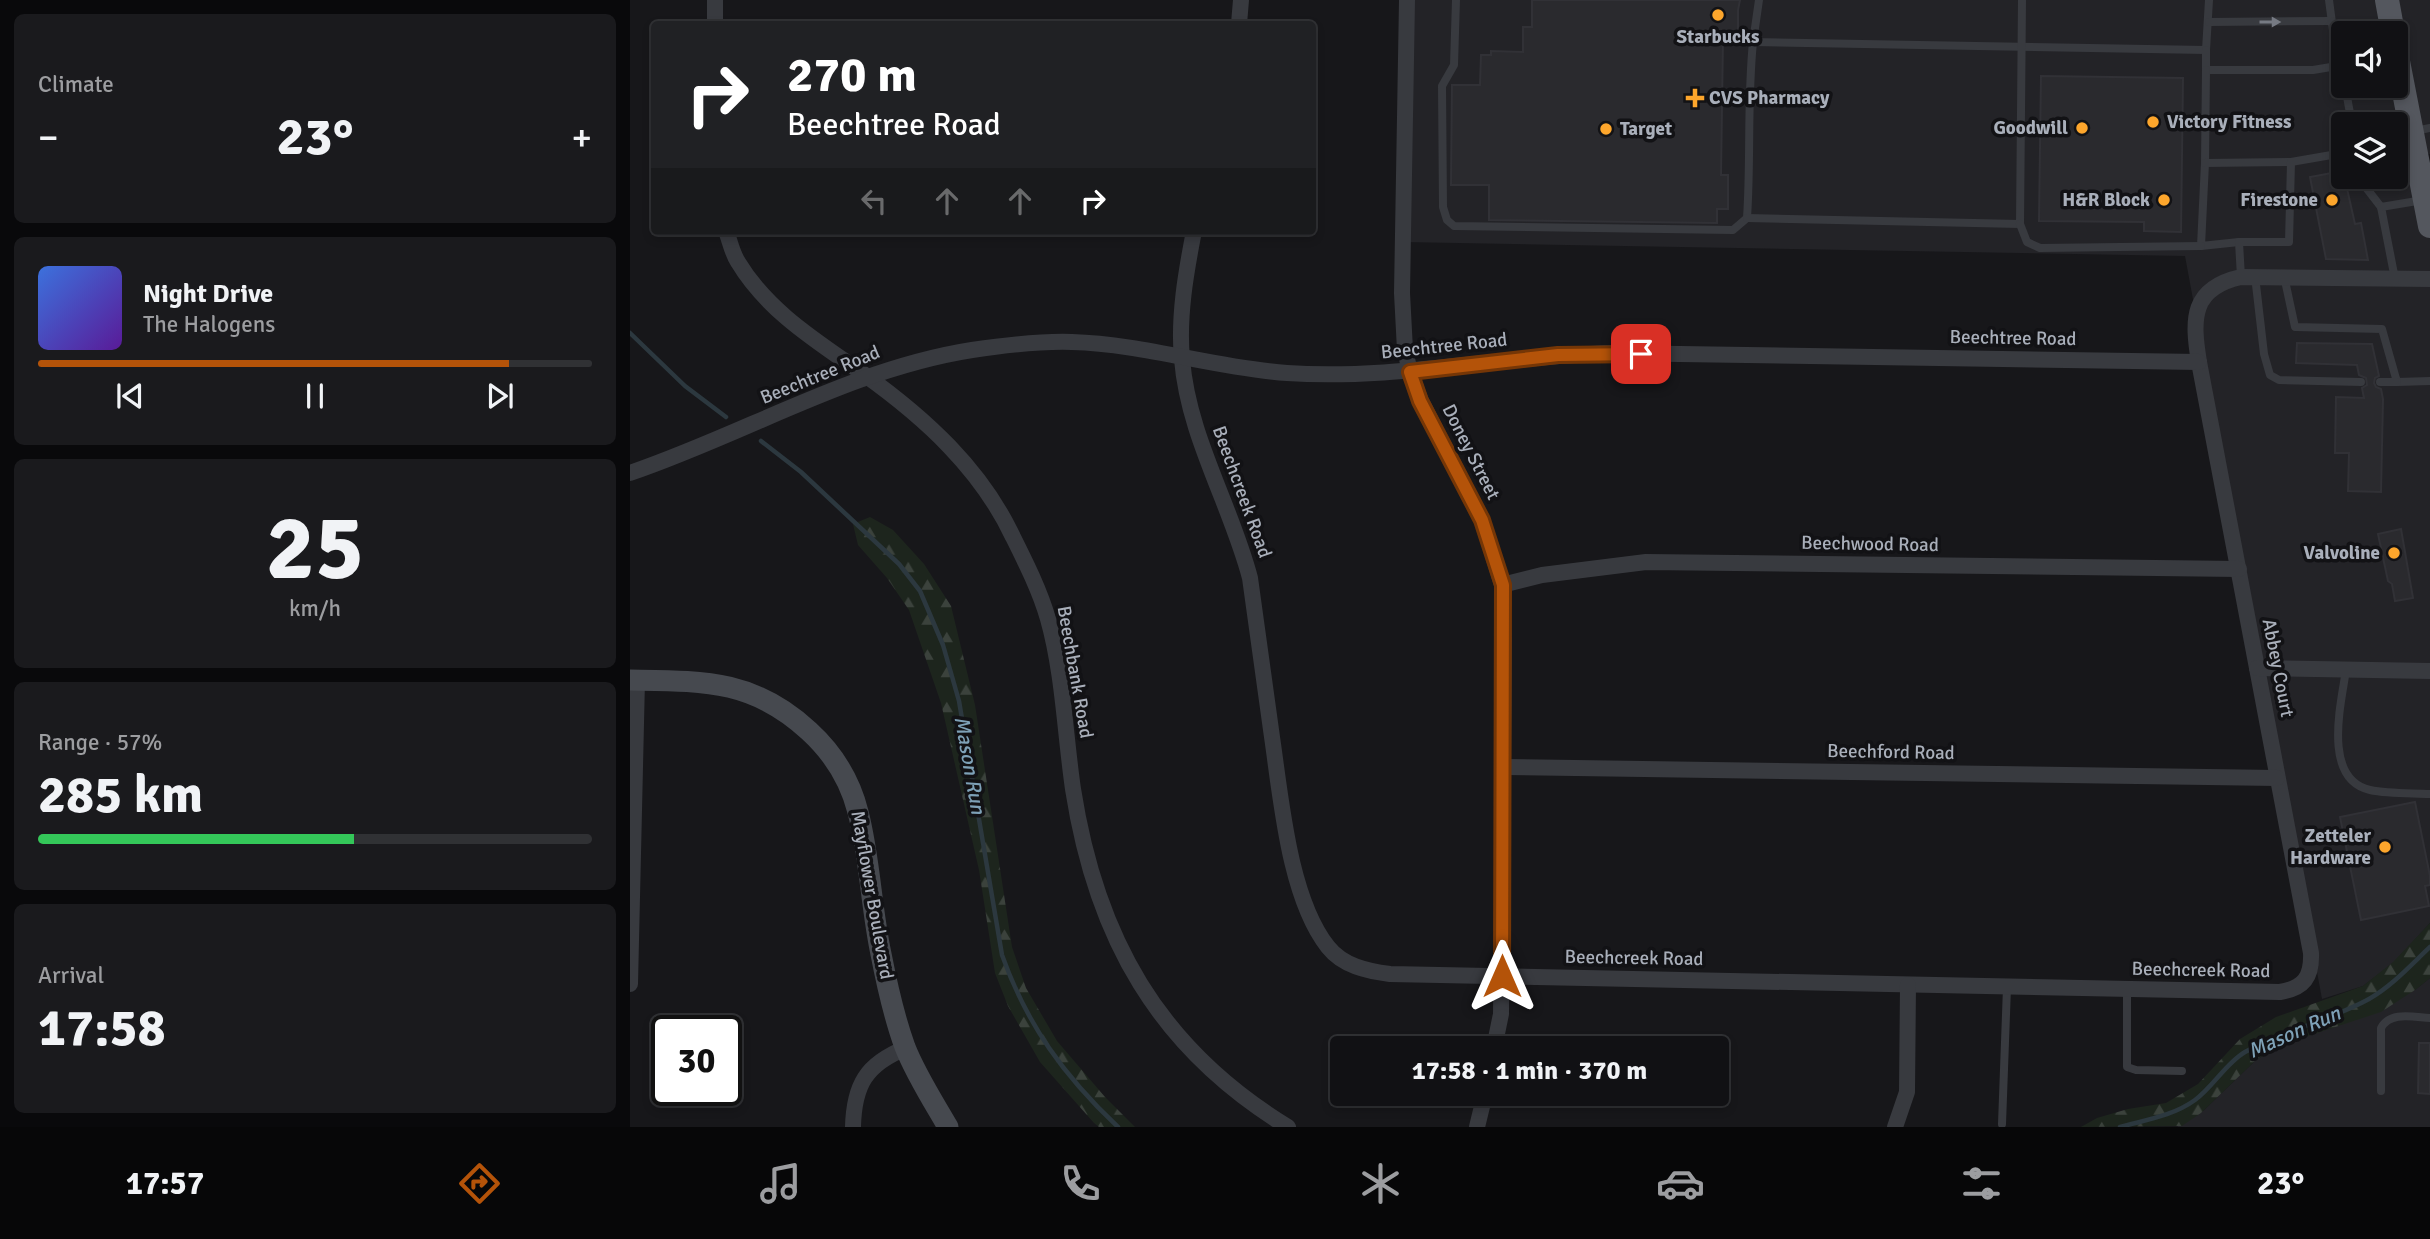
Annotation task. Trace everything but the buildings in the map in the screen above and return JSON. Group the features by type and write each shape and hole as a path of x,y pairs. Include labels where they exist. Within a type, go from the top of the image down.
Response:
{"main road":[{"path":"2386,0 2390,21"},
{"path":"2408,98 2421,130 2430,226"}],"street":[{"path":"715,0 715,21"},
{"path":"1239,21 1241,0"},
{"name":"Doney Street","path":"1407,0 1402,293 1405,350 1420,401 1482,520 1503,585 1502,1014 1497,1036"},
{"name":"Beechbank Road","path":"727,235 737,261 769,304 932,429 959,456 989,494 1012,533 1048,619 1083,842 1104,913 1130,968 1150,1000 1191,1051 1240,1096 1288,1127"},
{"name":"Beechcreek Road","path":"1193,235 1186,270 1182,358 1197,430 1242,547 1250,578 1281,802 1297,880 1319,933 1329,948 1342,959 1373,972 1502,976 2280,992 2294,990 2306,982"},
{"path":"2199,362 2193,330 2195,314 2212,289 2225,280 2248,276 2430,279"},
{"name":"Beechtree Road","path":"630,473 737,432 866,376 932,357 1017,344 1073,342 1286,373 1349,375 1410,372 1558,355 1613,353 2199,362"},
{"name":"Abbey Court","path":"2199,362 2311,953 2312,968 2306,982"},
{"name":"Beechwood Road","path":"1503,585 1542,575 1646,562 2239,569"},
{"path":"2256,668 2430,671"},
{"path":"630,984 633,680"},
{"name":"Mayflower Boulevard","path":"633,680 724,685 753,693 789,713 825,746 838,764 857,810 880,951 892,1003 906,1048 948,1127"},
{"name":"Beechford Road","path":"1504,767 2277,778"},
{"path":"1895,1127 1907,1092 1908,985"},
{"path":"853,1127 853,1110 863,1078 887,1055 906,1048"},
{"path":"1478,1127 1482,1106"}],"lane":[{"path":"1456,0 1454,65 1442,86 1443,207 1447,220 1454,226 1733,230 1747,218 2020,224"},
{"path":"1747,218 1750,173 1749,85 1759,0"},
{"path":"2022,0 2020,224 2027,242 2040,248 2288,242 2291,162"},
{"path":"2201,246 2206,163 2209,0"},
{"path":"2208,22 2331,21 2329,0"},
{"path":"1754,42 2206,50"},
{"path":"2206,70 2331,69"},
{"path":"2206,163 2291,162 2331,155"},
{"path":"2367,189 2381,207 2395,279"},
{"path":"2381,207 2428,199"},
{"path":"2239,242 2270,375 2279,380 2361,382"},
{"path":"2284,276 2295,327 2382,329 2396,382"},
{"path":"2381,382 2430,381"},
{"path":"2347,670 2339,721 2343,768 2353,782 2370,790 2430,794"},
{"path":"2003,1124 2007,986"},
{"path":"2127,989 2127,1067 2136,1070 2182,1071"},
{"path":"2381,1091 2381,1028 2385,1021 2405,1016 2430,1018"}],"shaded area":[{"path":"1409,0 2430,0 2430,154 2417,153 2430,226 2430,923 2394,962 2363,986 2322,999 2185,256 1403,242"},
{"path":"2430,978 2430,1127 2177,1127 2201,1113 2257,1059 2290,1042 2415,990"}],"green space":[{"path":"870,517 893,530 924,564 951,606 975,705 1012,947 1026,988 1057,1041 1135,1127 1099,1127 1094,1123 1040,1062 1008,1006 995,973 979,870 941,703 909,610 887,578 858,545 853,524"},
{"path":"2430,923 2430,978 2381,1012 2290,1042 2257,1059 2201,1113 2182,1126 2081,1127 2097,1118 2128,1109 2166,1103 2198,1084 2240,1039 2276,1017 2363,986 2393,962"}],"waterway":[{"name":"Mason Run","path":"630,333 685,386 726,417"},
{"name":"Mason Run","path":"761,441 801,472 899,564 920,591 943,645 959,701 1002,955 1023,1004 1049,1048 1064,1069 1118,1127"},
{"name":"Mason Run","path":"2120,1127 2178,1110 2202,1095 2232,1062 2245,1052 2369,999 2393,982 2430,947"}],"place":[{"name":"Starbucks","path":"1718,15"},
{"name":"CVS Pharmacy","path":"1695,98"},
{"name":"Victory Fitness","path":"2153,122"},
{"name":"Goodwill","path":"2082,128"},
{"name":"Target","path":"1606,129"},
{"name":"H&R Block","path":"2164,200"},
{"name":"Firestone","path":"2332,200"},
{"name":"Valvoline","path":"2394,553"},
{"name":"Zetteler Hardware","path":"2385,847"}],"route":[{"path":"1502,976 1503,585 1482,520 1420,401 1410,372 1558,355 1641,354"}]}
